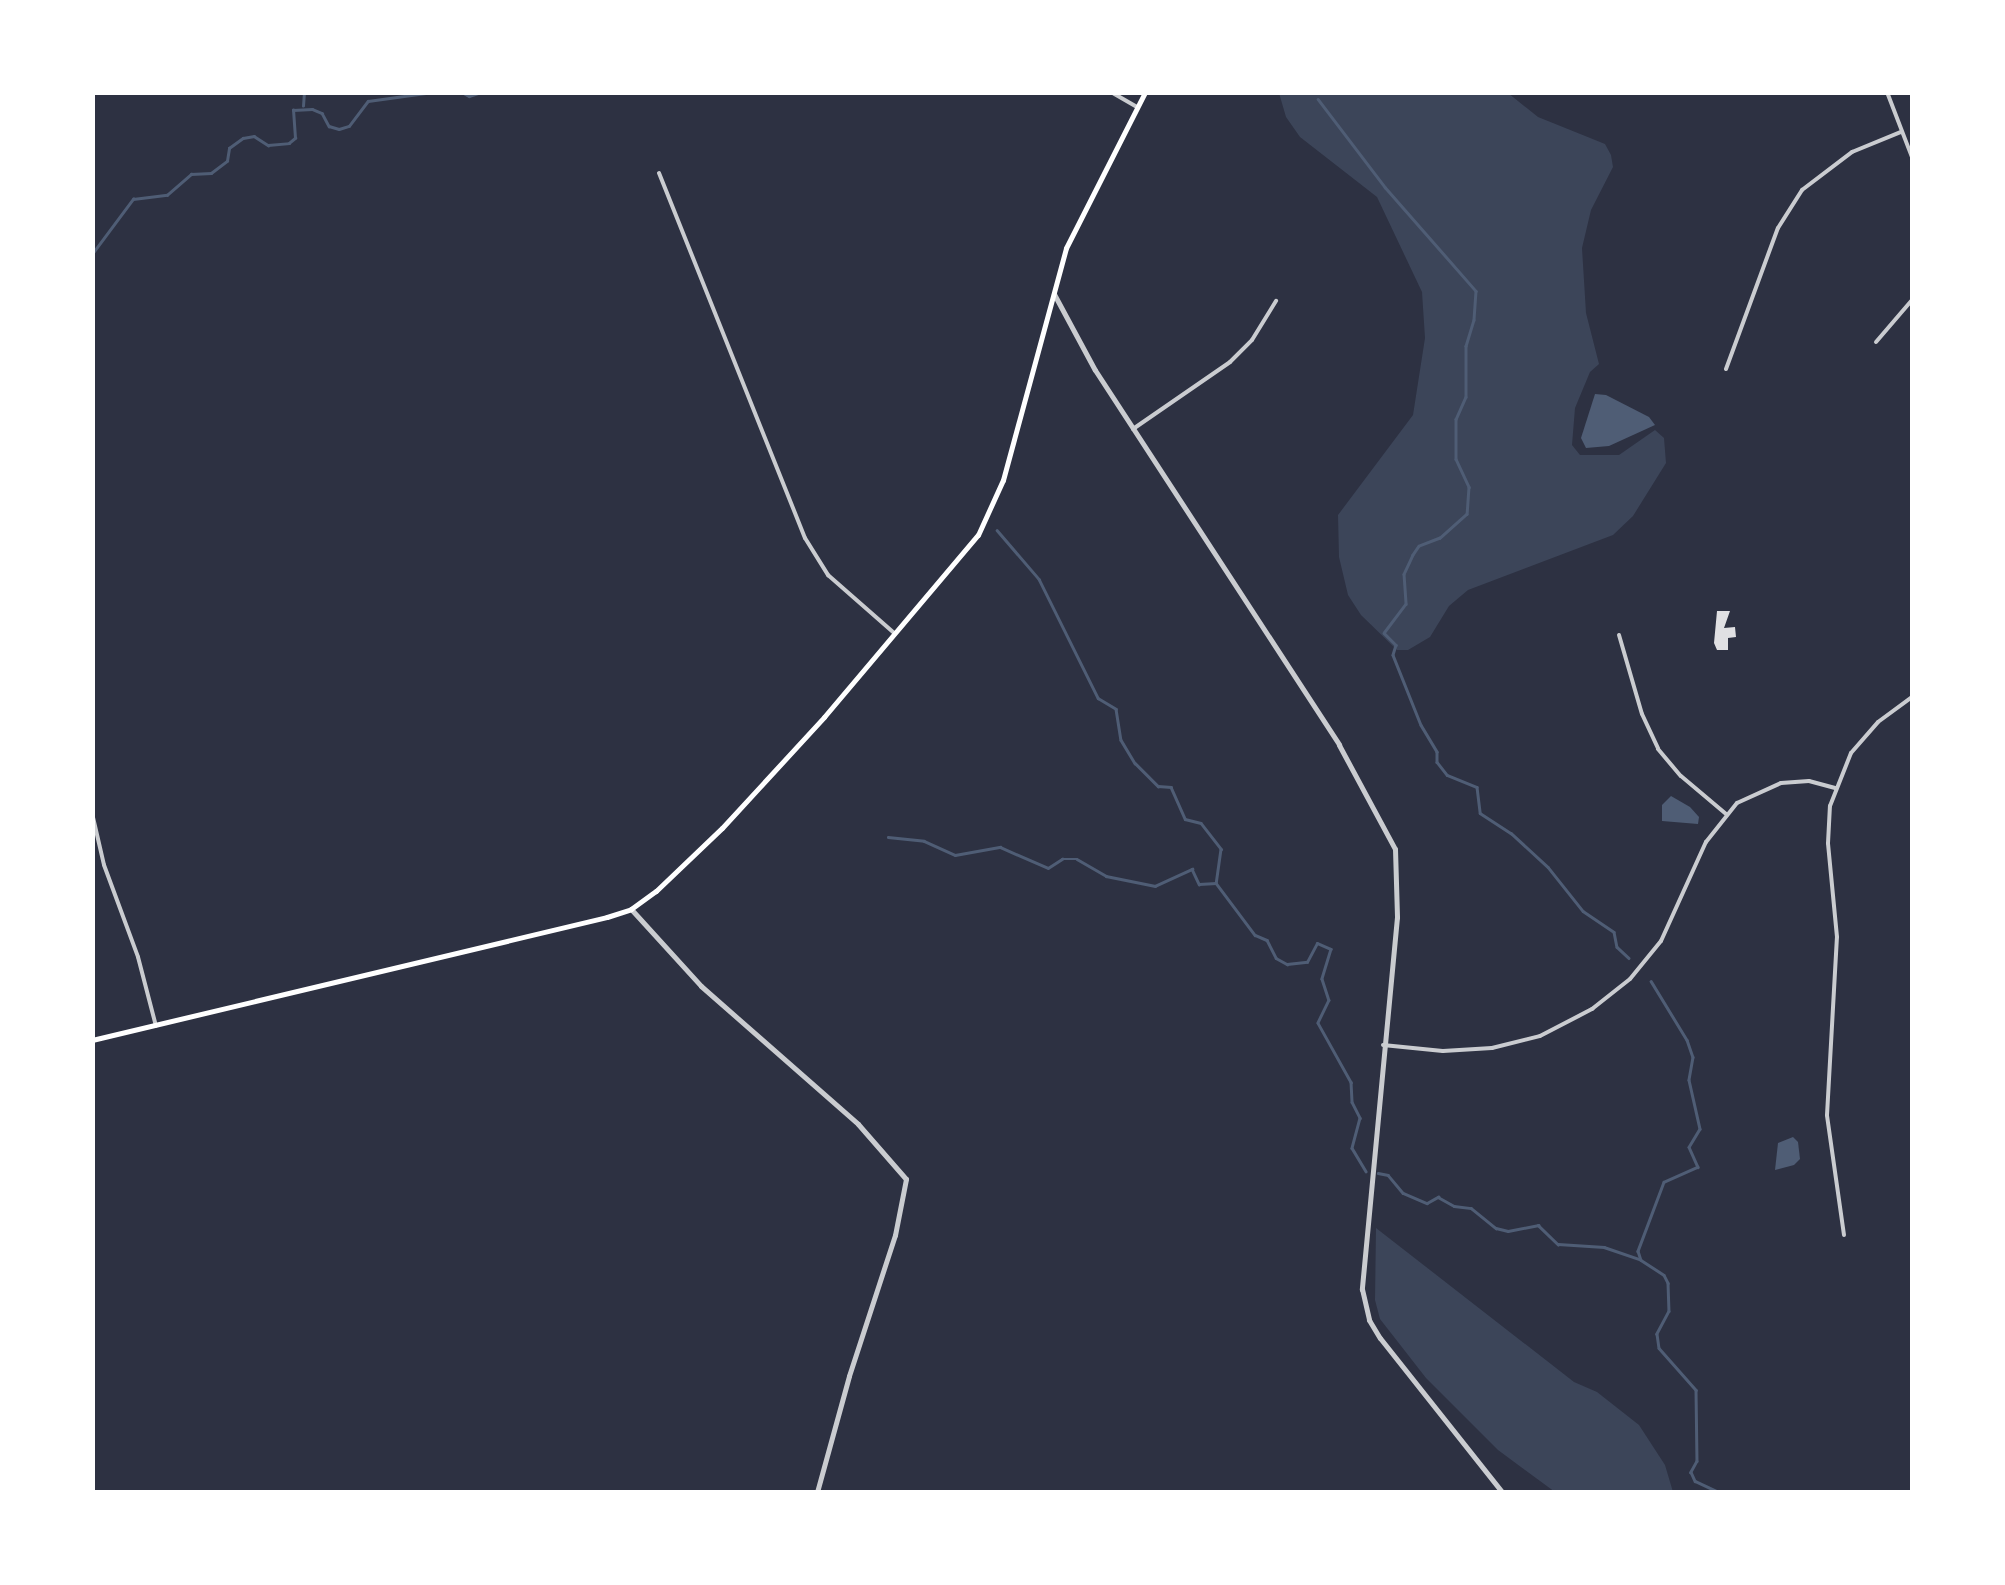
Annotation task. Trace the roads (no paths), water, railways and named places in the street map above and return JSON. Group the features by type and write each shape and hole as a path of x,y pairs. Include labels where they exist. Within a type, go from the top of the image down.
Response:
{"main road":[{"path":"92,1040 632,909 730,819 966,552 989,515 1066,248 1145,92"}],"street":[{"path":"1111,92 1138,107"},
{"path":"1886,92 1912,157"},
{"path":"1726,368 1778,228 1802,190 1852,152 1902,132"},
{"path":"659,173 804,538 828,576 894,634"},
{"path":"1054,294 1064,319 1339,745 1388,831 1399,888 1361,1268 1364,1304 1395,1358 1502,1492"},
{"path":"1876,342 1912,300"},
{"path":"1134,429 1230,362 1252,340 1276,301"},
{"path":"1619,635 1642,714 1658,748 1681,776 1726,814"},
{"path":"1844,1236 1827,1115 1837,937 1828,824 1834,788 1863,737 1912,697"},
{"path":"1383,1045 1443,1051 1498,1047 1540,1036 1592,1010 1630,978 1661,941 1706,842 1726,814 1750,794 1781,783 1809,781 1834,788"},
{"path":"92,812 104,865 138,957 156,1026"},
{"path":"632,909 701,986 856,1122 906,1180 905,1202 817,1492"}],"waterway":[{"path":"303,106 304,92"},
{"path":"92,254 133,199 167,195 191,174 211,173 227,161 229,148 243,138 254,136 268,145 289,143 295,138 293,110 322,113 329,126 339,129 349,126 368,101 434,92"},
{"path":"462,92 469,96 481,92"},
{"path":"1318,99 1385,187 1476,291 1474,320 1466,346 1466,397 1456,419 1456,459 1469,487 1467,514 1440,538 1419,546 1404,574 1406,604 1384,633 1396,645 1393,655 1421,725 1437,752 1437,762 1447,775 1477,787 1480,813 1511,833 1548,867 1583,911 1614,932 1617,947 1629,958"},
{"path":"997,530 1039,579 1098,698 1116,709 1121,740 1135,763 1158,786 1171,787 1185,819 1201,823 1221,849 1216,883 1255,935 1267,940 1276,958 1287,964 1307,962 1317,943 1331,949 1322,979 1329,1000 1318,1023 1351,1082 1352,1102 1360,1118 1352,1148 1366,1171"},
{"path":"888,837 924,841 955,855 1000,847 1048,868 1062,859 1077,859 1106,876 1155,886 1192,869 1199,884 1216,883"},
{"path":"1651,981 1693,1057 1689,1080 1700,1129 1689,1147 1698,1167 1664,1182 1638,1251 1641,1260 1664,1275 1668,1283 1669,1311 1657,1334 1659,1348 1696,1390 1697,1461 1691,1472 1695,1481 1719,1492"},
{"path":"1378,1173 1388,1175 1403,1193 1427,1203 1438,1197 1454,1206 1471,1208 1496,1228 1508,1231 1538,1225 1558,1244 1604,1247 1639,1259"}]}
